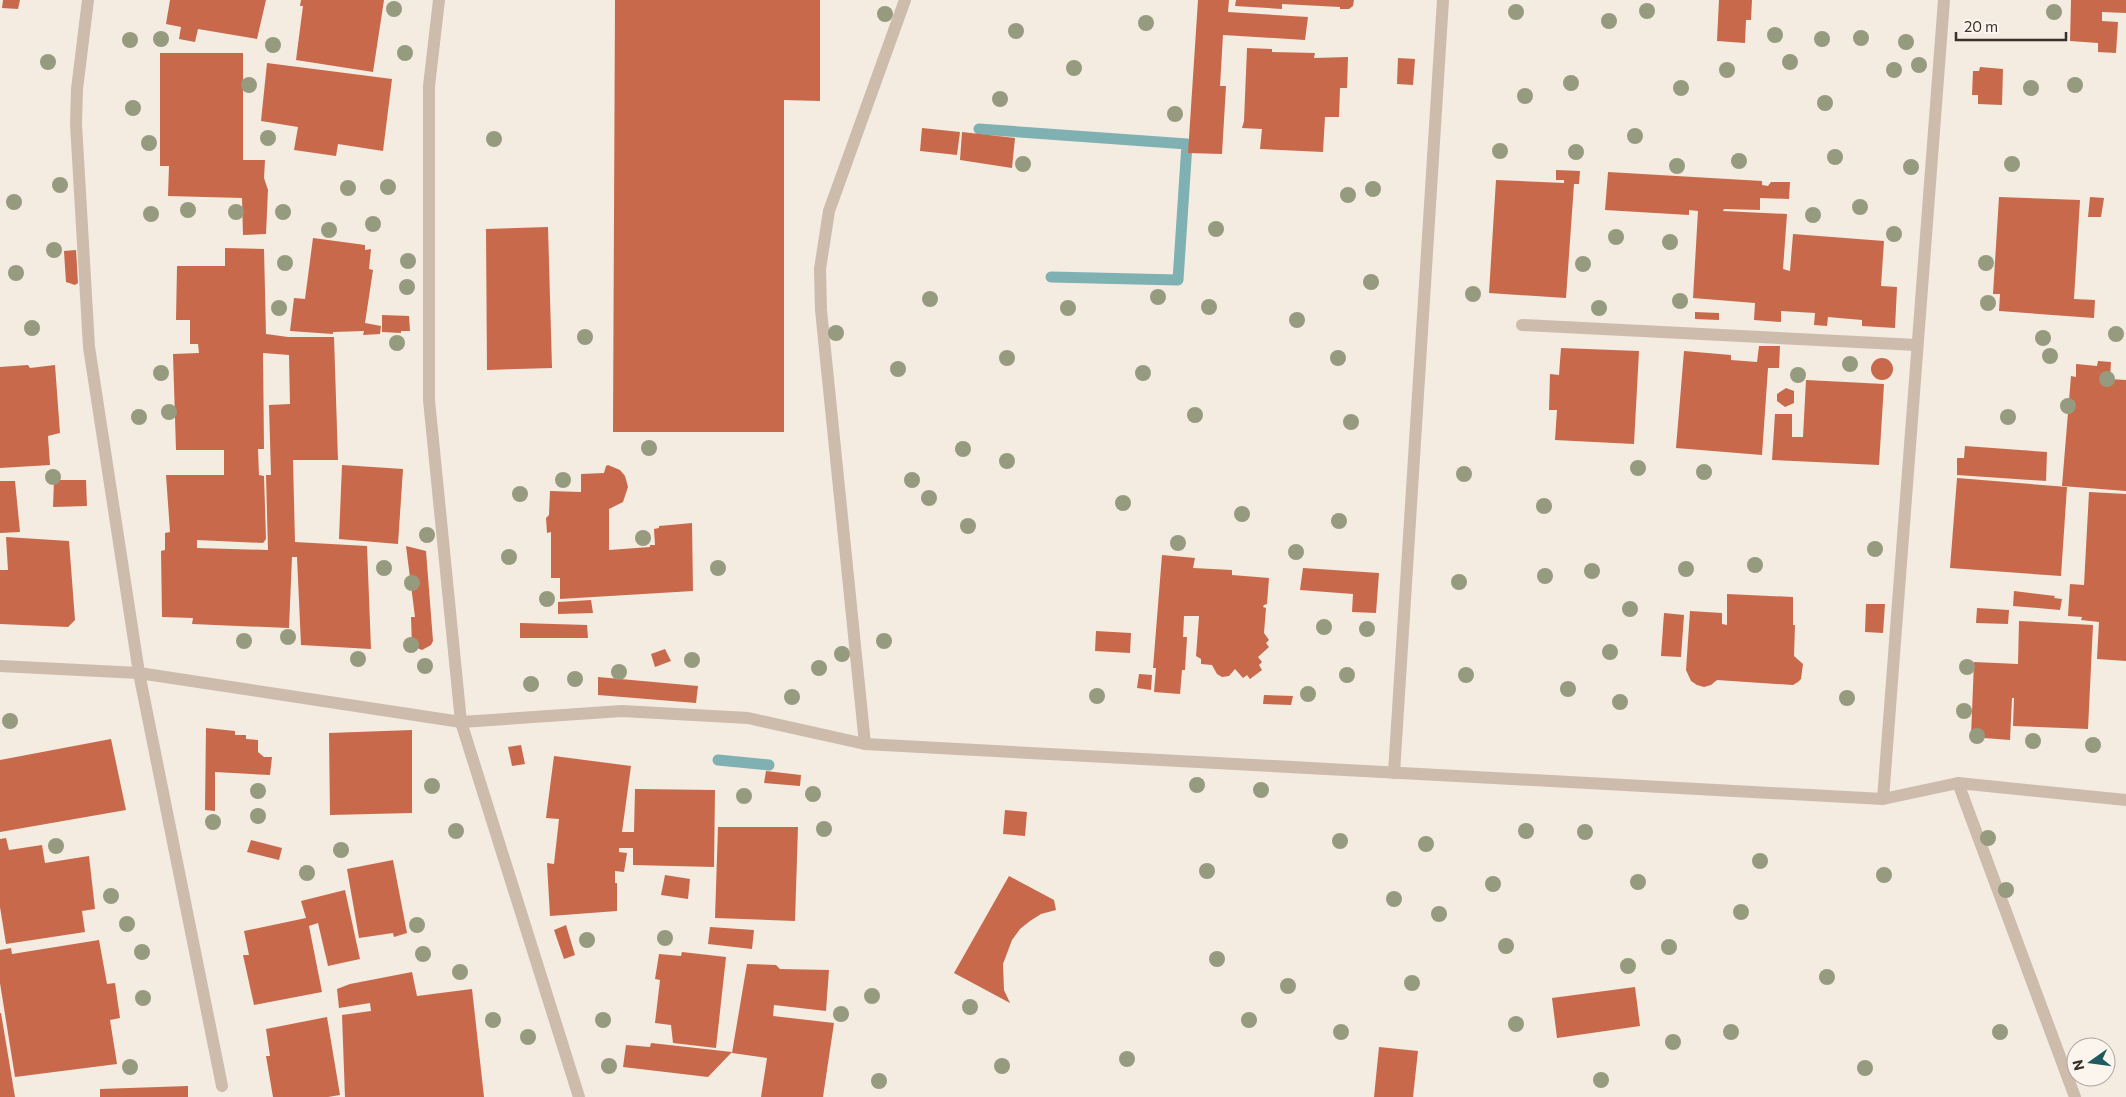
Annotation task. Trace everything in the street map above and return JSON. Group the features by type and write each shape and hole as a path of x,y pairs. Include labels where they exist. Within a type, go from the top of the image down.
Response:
{"street":[{"path":"88,0 77,89 76,124 89,348 139,673 222,1086"},
{"path":"439,0 429,86 429,400 461,722 579,1097"},
{"path":"865,744 821,310 820,268 829,211 905,0"},
{"path":"1394,773 1443,0"},
{"path":"1883,799 1944,0"},
{"path":"1522,325 1917,345"},
{"path":"0,666 139,673 461,722 622,711 748,718 865,744 1883,799 1958,783 2126,800"},
{"path":"1958,783 2075,1097"}],"building":[{"path":"3,0 20,0 18,9 2,8"},
{"path":"170,0 266,0 257,39 198,29 195,42 179,39 181,27 166,24"},
{"path":"301,0 384,0 373,72 296,60 303,6 300,6"},
{"path":"615,0 820,0 820,101 784,100 784,432 613,432"},
{"path":"1198,0 1229,0 1228,12 1308,17 1305,40 1223,35 1220,86 1226,86 1222,154 1188,153"},
{"path":"1236,0 1354,0 1353,6 1349,9 1282,4 1282,9 1235,6"},
{"path":"1719,0 1752,0 1751,20 1746,20 1745,43 1717,41"},
{"path":"2071,0 2126,0 2126,13 2102,12 2102,21 2118,22 2116,53 2098,52 2098,43 2070,41"},
{"path":"1247,48 1272,49 1272,52 1315,53 1314,58 1348,57 1347,88 1340,88 1339,117 1325,117 1323,152 1260,149 1262,129 1242,128 1244,121"},
{"path":"160,53 243,53 243,160 265,160 264,178 268,190 266,234 243,235 242,198 168,196 169,166 160,166"},
{"path":"1398,58 1415,59 1413,85 1397,84"},
{"path":"267,63 392,79 383,151 338,144 336,156 294,150 298,127 261,121"},
{"path":"1980,67 2003,69 2002,105 1978,104 1978,95 1972,95 1973,71 1979,71"},
{"path":"922,128 960,132 957,155 920,151"},
{"path":"962,132 1015,138 1012,168 960,160"},
{"path":"1556,170 1580,171 1579,184 1574,184 1566,298 1489,293 1496,180 1564,183 1564,180 1556,180"},
{"path":"1608,172 1762,181 1762,185 1768,186 1771,182 1790,182 1789,199 1760,198 1760,210 1724,209 1723,211 1787,214 1783,269 1790,271 1793,234 1884,241 1881,286 1897,287 1895,328 1862,326 1862,320 1828,317 1827,326 1814,325 1815,313 1781,311 1781,322 1754,320 1755,303 1693,298 1698,211 1689,210 1689,215 1605,210"},
{"path":"1999,197 2080,200 2074,299 2095,300 2094,318 1999,311 2000,294 1993,294"},
{"path":"2090,197 2104,198 2101,217 2088,217"},
{"path":"548,227 552,368 487,370 486,229"},
{"path":"313,238 365,245 365,250 371,249 369,269 373,270 365,323 381,326 380,334 363,335 364,331 333,332 333,334 290,331 294,298 305,299"},
{"path":"225,248 264,249 266,334 288,337 334,337 338,460 293,460 295,542 367,546 371,649 301,645 297,557 292,557 289,628 192,624 193,618 162,617 161,551 165,550 165,533 170,532 166,475 224,475 224,450 176,450 173,354 199,353 198,344 190,344 190,320 176,320 177,266 225,266","holes":["263,353 289,355 290,404 269,405 271,475 266,475 268,550 197,548 197,540 263,543 266,539 264,476 259,475 258,449 264,449"]},
{"path":"76,250 78,283 75,285 66,282 64,251"},
{"path":"1695,312 1719,313 1719,320 1695,319"},
{"path":"382,315 409,316 410,331 401,331 401,333 382,332"},
{"path":"1759,346 1780,346 1779,368 1768,368 1762,455 1676,448 1684,351 1731,355 1731,360 1757,362"},
{"path":"1561,348 1639,351 1634,444 1555,440 1557,410 1549,410 1550,374 1559,375"},
{"path":"1882,358 1890,361 1893,369 1890,377 1882,380 1874,377 1871,369 1874,361"},
{"path":"2098,361 2111,362 2110,379 2126,380 2126,491 2062,486 2071,376 2076,377 2076,364 2097,366"},
{"path":"28,365 30,368 55,365 60,433 48,436 50,465 0,468 0,367"},
{"path":"1806,380 1884,384 1879,465 1772,460 1775,414 1792,414 1792,437 1803,437"},
{"path":"1786,388 1794,391 1794,403 1785,407 1777,401 1777,394"},
{"path":"1965,446 2047,452 2046,481 1957,475 1957,458 1964,458"},
{"path":"342,465 403,469 398,544 339,539"},
{"path":"608,465 620,470 625,476 628,487 623,502 609,509 609,550 650,547 650,545 655,545 654,529 659,528 659,526 692,523 693,591 560,599 560,578 551,578 551,532 547,533 546,518 549,515 550,491 581,492 581,474 604,473"},
{"path":"1957,478 2067,487 2061,576 1950,568"},
{"path":"54,480 86,480 87,506 53,507"},
{"path":"0,481 15,481 20,532 0,533"},
{"path":"2089,492 2126,494 2126,661 2097,659 2099,622 2081,620 2082,617 2068,616 2070,584 2084,585"},
{"path":"6,537 69,541 75,620 68,627 0,624 0,570 8,570"},
{"path":"406,546 426,551 433,641 431,645 422,650 412,646 411,617 415,617"},
{"path":"1162,555 1195,558 1193,568 1232,570 1232,575 1269,578 1267,604 1263,607 1266,608 1264,633 1269,640 1266,643 1269,647 1258,657 1262,662 1259,665 1262,670 1250,679 1247,675 1243,678 1235,669 1229,676 1222,677 1217,674 1212,665 1201,664 1201,659 1196,656 1199,616 1184,616 1183,637 1187,637 1185,670 1182,670 1180,694 1154,692 1156,668 1153,668"},
{"path":"1303,568 1379,573 1376,613 1352,612 1353,594 1300,590"},
{"path":"2014,591 2055,596 2054,598 2062,599 2060,610 2013,606"},
{"path":"1727,594 1793,597 1793,625 1795,625 1794,656 1803,664 1801,679 1798,682 1793,685 1717,680 1711,685 1704,687 1691,681 1686,670 1690,611 1722,613 1722,624 1727,625"},
{"path":"591,600 593,613 558,614 558,602"},
{"path":"1866,604 1885,604 1883,633 1865,632"},
{"path":"1977,608 2009,610 2008,624 1976,623"},
{"path":"1664,613 1684,615 1681,657 1661,656"},
{"path":"2019,621 2093,625 2088,729 2013,726 2014,698 2012,698 2010,740 1971,737 1974,662 2018,664"},
{"path":"520,623 587,625 588,638 520,638"},
{"path":"1096,631 1131,633 1130,653 1095,651"},
{"path":"665,649 671,661 655,667 651,654"},
{"path":"1139,674 1152,675 1151,690 1137,688"},
{"path":"598,677 698,686 696,703 598,695"},
{"path":"1264,695 1293,696 1291,705 1263,704"},
{"path":"206,728 235,731 235,735 246,735 246,739 258,740 258,752 264,757 272,757 270,775 215,772 215,811 205,810"},
{"path":"412,730 412,813 330,815 329,733"},
{"path":"111,739 126,810 0,832 0,760"},
{"path":"521,745 525,764 512,766 508,747"},
{"path":"554,756 631,766 622,832 634,832 635,789 715,790 714,867 633,865 633,848 619,848 619,852 627,853 624,872 615,871 617,911 550,916 547,863 554,864 559,819 546,818"},
{"path":"766,771 801,775 800,786 764,783"},
{"path":"1005,810 1027,812 1025,836 1003,834"},
{"path":"718,827 798,827 795,921 715,918"},
{"path":"6,838 9,850 42,845 45,863 89,856 95,909 82,911 85,932 6,944 0,907 0,839"},
{"path":"251,840 282,848 279,860 247,852"},
{"path":"393,860 407,933 394,937 393,933 359,938 347,869"},
{"path":"665,875 690,879 688,899 661,895"},
{"path":"1009,876 1054,900 1056,910 1041,914 1030,921 1020,929 1012,940 1003,964 1004,990 1010,1003 954,973"},
{"path":"345,890 360,959 328,966 318,923 309,926 322,992 254,1005 243,955 249,955 244,931 306,918 301,901"},
{"path":"566,925 575,955 564,959 554,930"},
{"path":"710,927 754,930 752,949 708,944"},
{"path":"99,940 107,984 115,983 120,1018 110,1020 117,1064 15,1077 0,983 0,950 11,948 12,954"},
{"path":"682,952 726,957 716,1048 673,1043 671,1025 655,1023 660,980 655,979 659,954 681,956"},
{"path":"747,964 776,965 780,969 829,970 826,1011 774,1005 773,1016 834,1023 823,1097 761,1097 767,1058 732,1053"},
{"path":"412,972 417,996 472,989 484,1097 345,1097 342,1015 371,1011 370,1003 339,1008 337,989 350,984"},
{"path":"1635,987 1640,1026 1557,1038 1552,998"},
{"path":"1,1013 15,1097 0,1097"},
{"path":"327,1017 340,1095 328,1097 273,1097 266,1056 270,1056 266,1029"},
{"path":"651,1043 732,1052 708,1077 623,1067 626,1045 650,1047"},
{"path":"1379,1047 1418,1051 1413,1097 1374,1097"},
{"path":"188,1086 188,1097 100,1097 100,1089"}],"waterway":[{"path":"979,129 1187,144 1178,280 1051,277"},
{"path":"718,760 769,765"}]}
